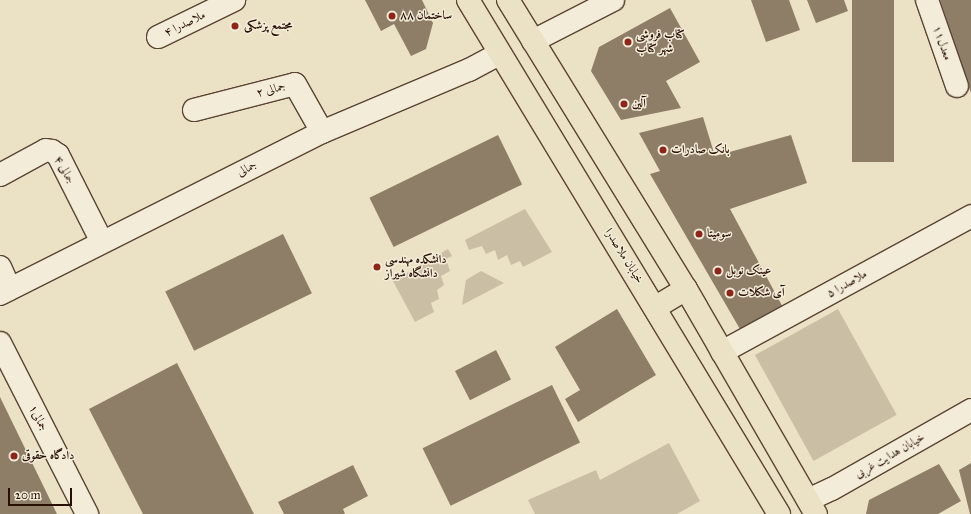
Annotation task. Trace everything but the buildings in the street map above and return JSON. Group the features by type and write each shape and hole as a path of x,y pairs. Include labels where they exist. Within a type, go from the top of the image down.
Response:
{"main road":[{"name":"خیابان ملاصدرا","path":"468,0 499,54 656,307 727,431 779,514"},
{"path":"508,0 686,289 812,507"},
{"path":"656,307 686,289"}],"street":[{"name":"۴ ملاصدرا","path":"158,37 234,0"},
{"path":"533,41 613,0"},
{"name":"معدل۱۱","path":"927,0 957,86"},
{"name":"جمالی","path":"5,291 322,132 469,70 499,54"},
{"name":"۲ جمالی","path":"194,110 295,84 322,132"},
{"name":"۴ جمالی","path":"0,175 46,150 52,151 58,155 102,242"},
{"name":"۵ ملاصدرا","path":"722,352 971,216"},
{"path":"0,267 5,291"},
{"name":"جمالی۱","path":"0,343 87,514"},
{"name":"خیابان هدایت غربی","path":"812,507 832,489 971,410"}],"shaded area":[{"path":"525,209 552,252 523,267 520,261 511,265 507,255 498,260 495,250 486,254 482,246 469,250 465,240"},
{"path":"448,249 452,256 446,259 450,271 441,276 444,285 437,290 439,299 431,303 434,312 415,322 393,281"},
{"path":"481,271 504,283 462,305 466,280"},
{"path":"838,309 897,415 814,461 755,355"},
{"path":"669,443 700,501 677,514 535,514 528,500 596,470 600,480"}],"place":[{"name":"ساختمان ۸۸","path":"392,16"},
{"name":"مجتمع پزشکی","path":"235,26"},
{"name":"کتاب فروشی شهر کتاب","path":"628,42"},
{"name":"آلین","path":"624,104"},
{"name":"بانک صادرات","path":"663,150"},
{"name":"سومیتا","path":"699,234"},
{"name":"دانشکده مهندسی دانشگاه شیراز","path":"377,267"},
{"name":"عینک نوبل","path":"718,271"},
{"name":"آی شکلات","path":"730,293"},
{"name":"دادگاه حقوقی","path":"14,456"}]}
